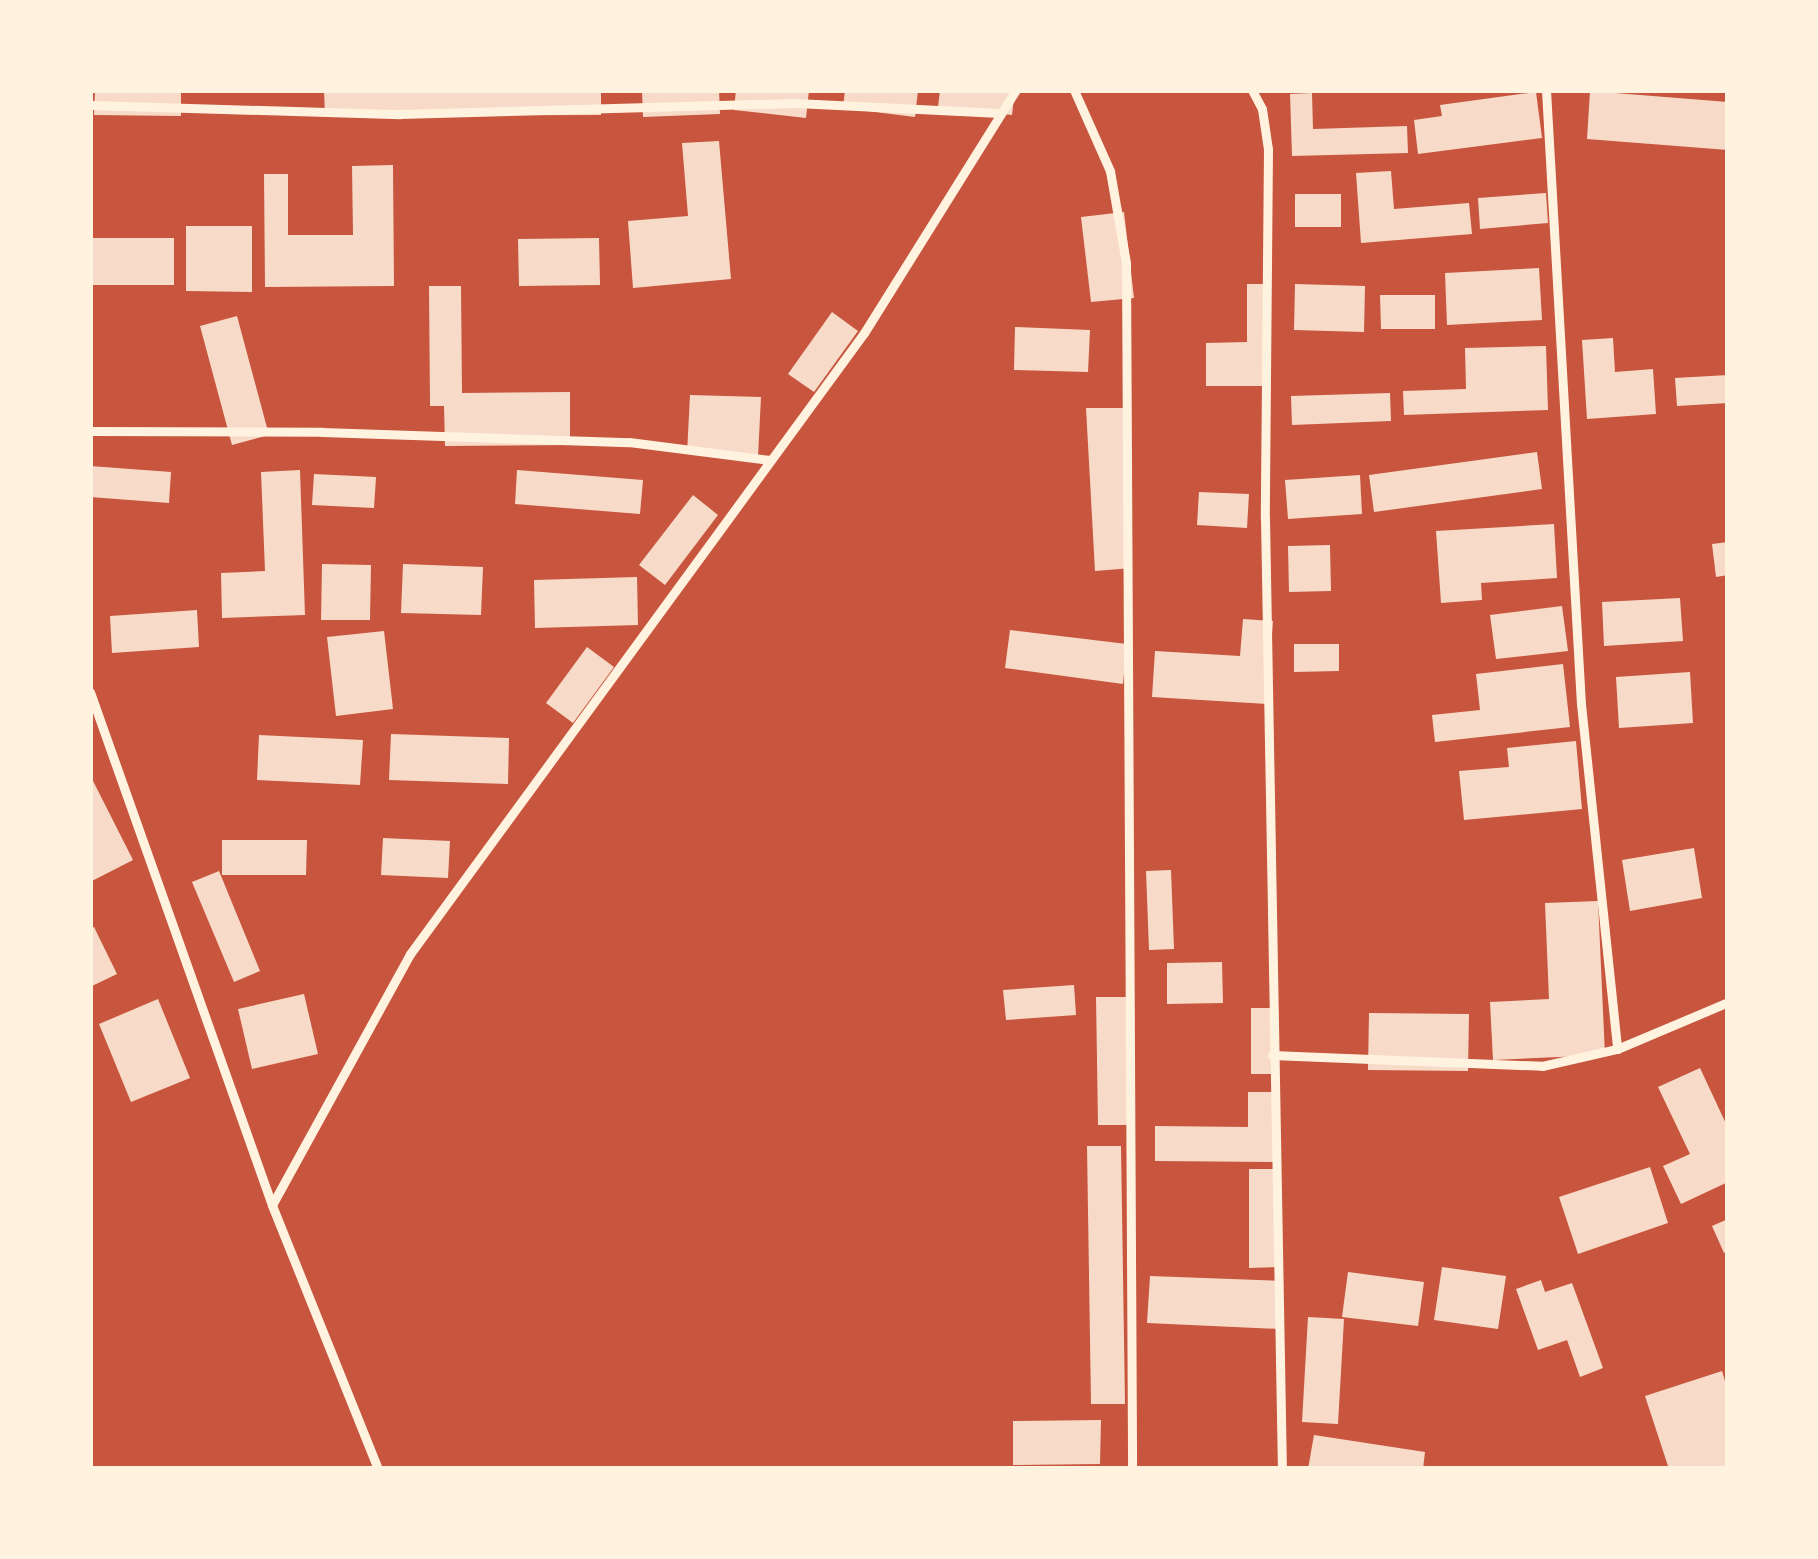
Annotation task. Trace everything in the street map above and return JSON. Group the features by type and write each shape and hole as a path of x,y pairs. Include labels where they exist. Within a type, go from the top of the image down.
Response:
{"lane":[{"path":"272,1204 410,954 906,270 1016,90"},
{"path":"1073,90 1110,171 1126,263 1132,1469"},
{"path":"1252,90 1262,109 1269,172 1265,518 1282,1469"},
{"path":"1546,90 1581,704 1617,1049"},
{"path":"90,104 400,114 796,103 1000,113"},
{"path":"90,431 322,431 629,442 770,460"},
{"path":"90,692 272,1204 378,1469"},
{"path":"1272,1055 1542,1066 1617,1049 1728,1002"}],"building":[{"path":"95,90 181,90 181,116 94,115"},
{"path":"324,90 601,90 601,115 325,116"},
{"path":"642,90 719,90 720,114 643,117"},
{"path":"736,90 809,90 806,118 734,110"},
{"path":"845,90 918,90 915,117 843,108"},
{"path":"940,90 1015,90 1012,115 938,107"},
{"path":"1590,91 1728,102 1728,150 1587,139"},
{"path":"1536,92 1542,138 1418,154 1414,120 1442,116 1440,105"},
{"path":"1312,93 1313,129 1407,126 1408,153 1292,156 1290,94"},
{"path":"719,141 731,279 633,288 628,221 688,216 682,143"},
{"path":"393,165 394,286 265,287 264,174 288,174 288,235 353,235 352,166"},
{"path":"1391,171 1394,209 1469,203 1472,234 1361,243 1356,173"},
{"path":"1546,193 1548,223 1480,229 1478,198"},
{"path":"1295,194 1341,194 1341,227 1295,227"},
{"path":"1124,212 1134,298 1091,302 1081,217"},
{"path":"186,226 252,226 252,292 186,291"},
{"path":"90,238 174,238 174,285 90,285"},
{"path":"599,238 600,285 519,286 518,239"},
{"path":"1539,268 1542,320 1447,325 1445,273"},
{"path":"1247,284 1271,284 1270,386 1206,386 1206,343 1247,342"},
{"path":"1295,284 1365,286 1364,332 1294,330"},
{"path":"429,286 461,286 462,393 570,392 570,445 445,446 444,406 430,406"},
{"path":"1380,295 1435,295 1435,329 1381,329"},
{"path":"832,312 858,331 814,392 788,374"},
{"path":"237,316 269,435 232,445 200,326"},
{"path":"1015,327 1090,330 1088,372 1014,370"},
{"path":"1613,338 1615,372 1653,369 1656,414 1587,419 1582,340"},
{"path":"1546,346 1548,410 1404,415 1403,391 1466,389 1465,348"},
{"path":"1728,375 1728,403 1677,406 1675,378"},
{"path":"1390,393 1391,421 1292,425 1291,396"},
{"path":"690,395 761,397 758,457 687,454"},
{"path":"1086,408 1126,408 1132,568 1095,571"},
{"path":"1537,452 1542,489 1374,512 1369,475"},
{"path":"90,466 171,472 169,503 90,497"},
{"path":"300,470 305,615 222,618 221,573 265,571 261,472"},
{"path":"517,470 643,480 640,514 515,504"},
{"path":"314,474 376,477 374,508 312,505"},
{"path":"1360,475 1362,514 1288,519 1285,480"},
{"path":"1199,492 1249,494 1247,528 1197,525"},
{"path":"693,495 718,515 665,585 639,565"},
{"path":"1554,524 1557,578 1481,583 1482,600 1441,603 1436,531"},
{"path":"1728,542 1728,575 1716,577 1712,544"},
{"path":"1330,545 1331,591 1289,592 1288,546"},
{"path":"322,564 371,565 370,620 321,620"},
{"path":"403,564 483,567 481,615 401,613"},
{"path":"637,577 638,625 535,628 534,580"},
{"path":"1680,598 1683,641 1604,646 1602,602"},
{"path":"1562,606 1568,651 1496,659 1490,615"},
{"path":"197,610 199,647 112,653 110,616"},
{"path":"1243,619 1273,621 1267,704 1152,697 1155,651 1240,656"},
{"path":"1010,630 1127,644 1123,684 1005,668"},
{"path":"384,631 393,709 336,716 327,637"},
{"path":"1294,644 1339,644 1339,671 1294,672"},
{"path":"587,647 614,667 573,723 546,703"},
{"path":"1563,664 1570,727 1435,742 1432,715 1480,710 1476,674"},
{"path":"1690,672 1693,723 1619,728 1616,677"},
{"path":"391,734 509,738 508,784 389,780"},
{"path":"259,735 363,740 360,785 257,780"},
{"path":"1576,741 1582,809 1464,820 1459,771 1509,767 1507,748"},
{"path":"90,775 133,860 90,882"},
{"path":"383,838 450,841 448,878 381,875"},
{"path":"222,840 307,840 306,875 222,875"},
{"path":"1694,848 1702,898 1630,911 1622,860"},
{"path":"1171,870 1174,949 1149,950 1146,871"},
{"path":"219,871 260,971 234,982 192,882"},
{"path":"1598,901 1605,1055 1493,1060 1490,1002 1549,999 1545,903"},
{"path":"94,927 117,974 90,987 90,929"},
{"path":"1222,962 1223,1003 1167,1004 1167,963"},
{"path":"1074,985 1076,1015 1006,1020 1003,990"},
{"path":"304,994 318,1054 252,1069 238,1009"},
{"path":"1096,997 1126,997 1128,1125 1098,1125"},
{"path":"158,999 190,1078 131,1102 99,1024"},
{"path":"1251,1008 1278,1008 1279,1074 1251,1074"},
{"path":"1369,1013 1469,1014 1468,1071 1368,1070"},
{"path":"1700,1068 1728,1128 1728,1182 1681,1204 1663,1166 1690,1154 1658,1087"},
{"path":"1248,1092 1279,1092 1278,1162 1155,1161 1155,1126 1248,1127"},
{"path":"1087,1146 1121,1146 1125,1404 1091,1404"},
{"path":"1650,1167 1668,1223 1578,1254 1559,1197"},
{"path":"1249,1169 1277,1169 1277,1267 1249,1268"},
{"path":"1728,1219 1728,1251 1724,1253 1712,1226"},
{"path":"1442,1267 1506,1276 1498,1329 1434,1320"},
{"path":"1348,1272 1424,1282 1418,1326 1342,1317"},
{"path":"1150,1276 1283,1281 1280,1329 1147,1323"},
{"path":"1541,1280 1545,1292 1572,1283 1603,1368 1580,1377 1567,1340 1538,1350 1516,1289"},
{"path":"1308,1317 1344,1319 1338,1424 1302,1422"},
{"path":"1722,1371 1728,1391 1728,1469 1669,1469 1645,1396"},
{"path":"1101,1420 1100,1464 1013,1465 1013,1421"},
{"path":"1314,1435 1425,1452 1423,1469 1308,1469"}]}
